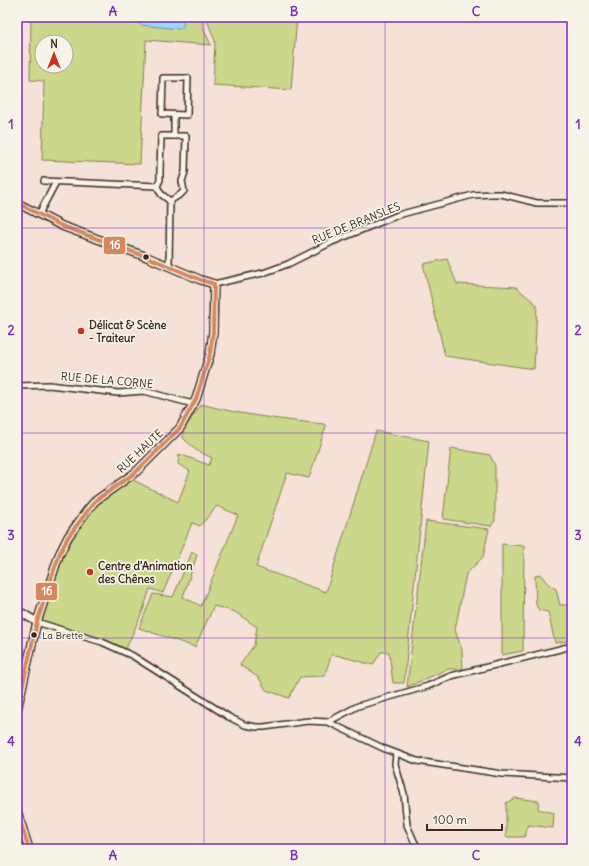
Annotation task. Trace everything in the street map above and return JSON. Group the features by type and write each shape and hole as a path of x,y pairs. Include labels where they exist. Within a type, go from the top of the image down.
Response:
{"street":[{"path":"163,78 188,78 187,115 174,115 162,114 163,78"},
{"path":"174,115 174,136"},
{"path":"157,186 161,177 161,136 186,136 185,172 182,181 184,191 170,201"},
{"path":"44,181 157,186"},
{"path":"39,214 56,182"},
{"path":"157,186 161,194 170,201"},
{"name":"RUE DE BRANSLES","path":"214,284 263,273 288,264 332,242 398,215 473,196 501,194 537,203 572,203"},
{"path":"169,266 170,201"},
{"path":"17,204 62,226 147,257 214,284"},
{"name":"RUE HAUTE","path":"17,710 37,622 59,555 68,537 95,501 136,472 180,428 193,404 210,354 213,332 214,284"},
{"name":"RUE DE LA CORNE","path":"17,386 49,385 118,393 144,391 193,404"},
{"path":"17,610 37,622 102,642 133,656 229,717 246,726 264,728 308,721 328,722 396,754 417,761 502,774 572,778"},
{"path":"328,722 358,706 428,686 451,676 572,646"},
{"path":"17,676 25,676"},
{"path":"396,754 395,764 404,794 408,825 414,841 419,849"},
{"path":"17,811 29,849"}],"green space":[{"path":"31,17 201,17 204,30 211,45 146,40 140,164 42,160 44,81 30,80"},
{"path":"206,17 297,17 291,90 213,85 215,41"},
{"path":"447,259 457,284 516,287 537,305 534,369 445,356 423,264"},
{"path":"201,404 247,414 324,424 326,426 309,478 287,473 256,567 326,592 376,431 429,441 404,683 393,683 389,652 381,652 373,665 332,654 324,676 300,677 289,698 266,690 259,678 240,665 254,645 257,627 235,612 214,606 195,647 139,628 153,594 173,597 192,552 197,555 183,597 201,606 238,515 217,506 200,526 192,523 163,593 150,589 143,610 126,649 41,621 57,573 72,538 84,521 102,501 129,478 178,502 190,471 178,464 179,454 209,465 212,458 196,450 183,438 183,431"},
{"path":"451,448 490,455 495,466 495,521 491,526 443,519"},
{"path":"426,521 489,529 483,557 466,574 455,630 462,650 463,669 448,669 407,687"},
{"path":"502,544 524,546 523,651 502,655"},
{"path":"540,574 549,585 556,589 560,605 572,605 572,640 555,643 548,612 539,610 536,605 535,576"},
{"path":"515,798 539,801 538,809 554,813 553,828 528,825 525,837 506,837 506,803"}],"water":[{"path":"137,17 180,17 183,24 181,29 141,25 138,23"}],"transit line":[{"name":"16","path":"17,203 62,226 147,257 214,284"},
{"name":"16","path":"17,710 37,622 59,555 68,537 95,501 136,472 180,428 196,399 210,354 213,332 214,284"},
{"name":"16","path":"17,811 29,849"}],"place":[{"name":"Délicat & Scène - Traiteur","path":"81,331"},
{"name":"Centre d’Animation des Chênes","path":"90,572"},
{"name":"La Brette","path":"34,635"}]}
